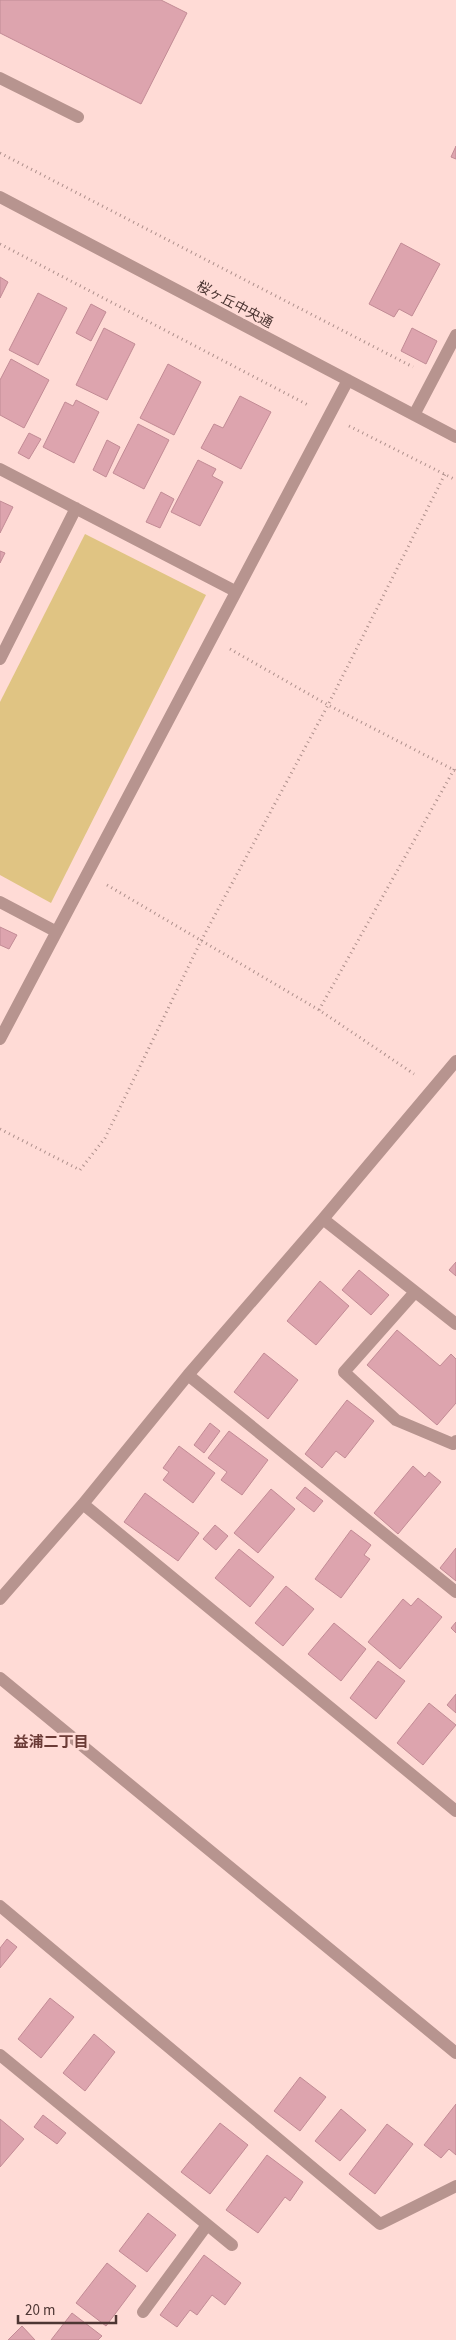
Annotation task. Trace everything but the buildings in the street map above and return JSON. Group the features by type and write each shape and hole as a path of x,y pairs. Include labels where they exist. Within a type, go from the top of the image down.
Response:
{"street":[{"path":"0,78 78,117"},
{"name":"桜ヶ丘中央通","path":"0,197 456,437"},
{"path":"414,415 456,335"},
{"path":"0,1038 348,380"},
{"path":"0,469 235,591"},
{"path":"0,659 76,508"},
{"path":"0,902 55,931"},
{"path":"0,1600 83,1504 188,1375 456,1061"},
{"path":"323,1219 456,1324"},
{"path":"415,1292 344,1372 396,1420 453,1444 456,1441"},
{"path":"188,1375 456,1592"},
{"path":"83,1504 456,1811"},
{"path":"0,1678 456,2053"},
{"path":"0,1906 380,2224 456,2186"},
{"path":"0,2055 232,2245"},
{"path":"142,2312 208,2225"}],"path":[{"path":"0,154 434,377"},
{"path":"0,244 329,416 456,480"},
{"path":"0,1129 80,1170 105,1138 201,941 328,704 445,474"},
{"path":"212,638 328,704 455,771"},
{"path":"319,1010 455,771 456,766"},
{"path":"86,873 319,1010 433,1087"}],"shaded area":[{"path":"85,534 206,595 51,903 0,875 0,702"}],"district":[{"name":"益浦二丁目","path":"51,1742"}]}
